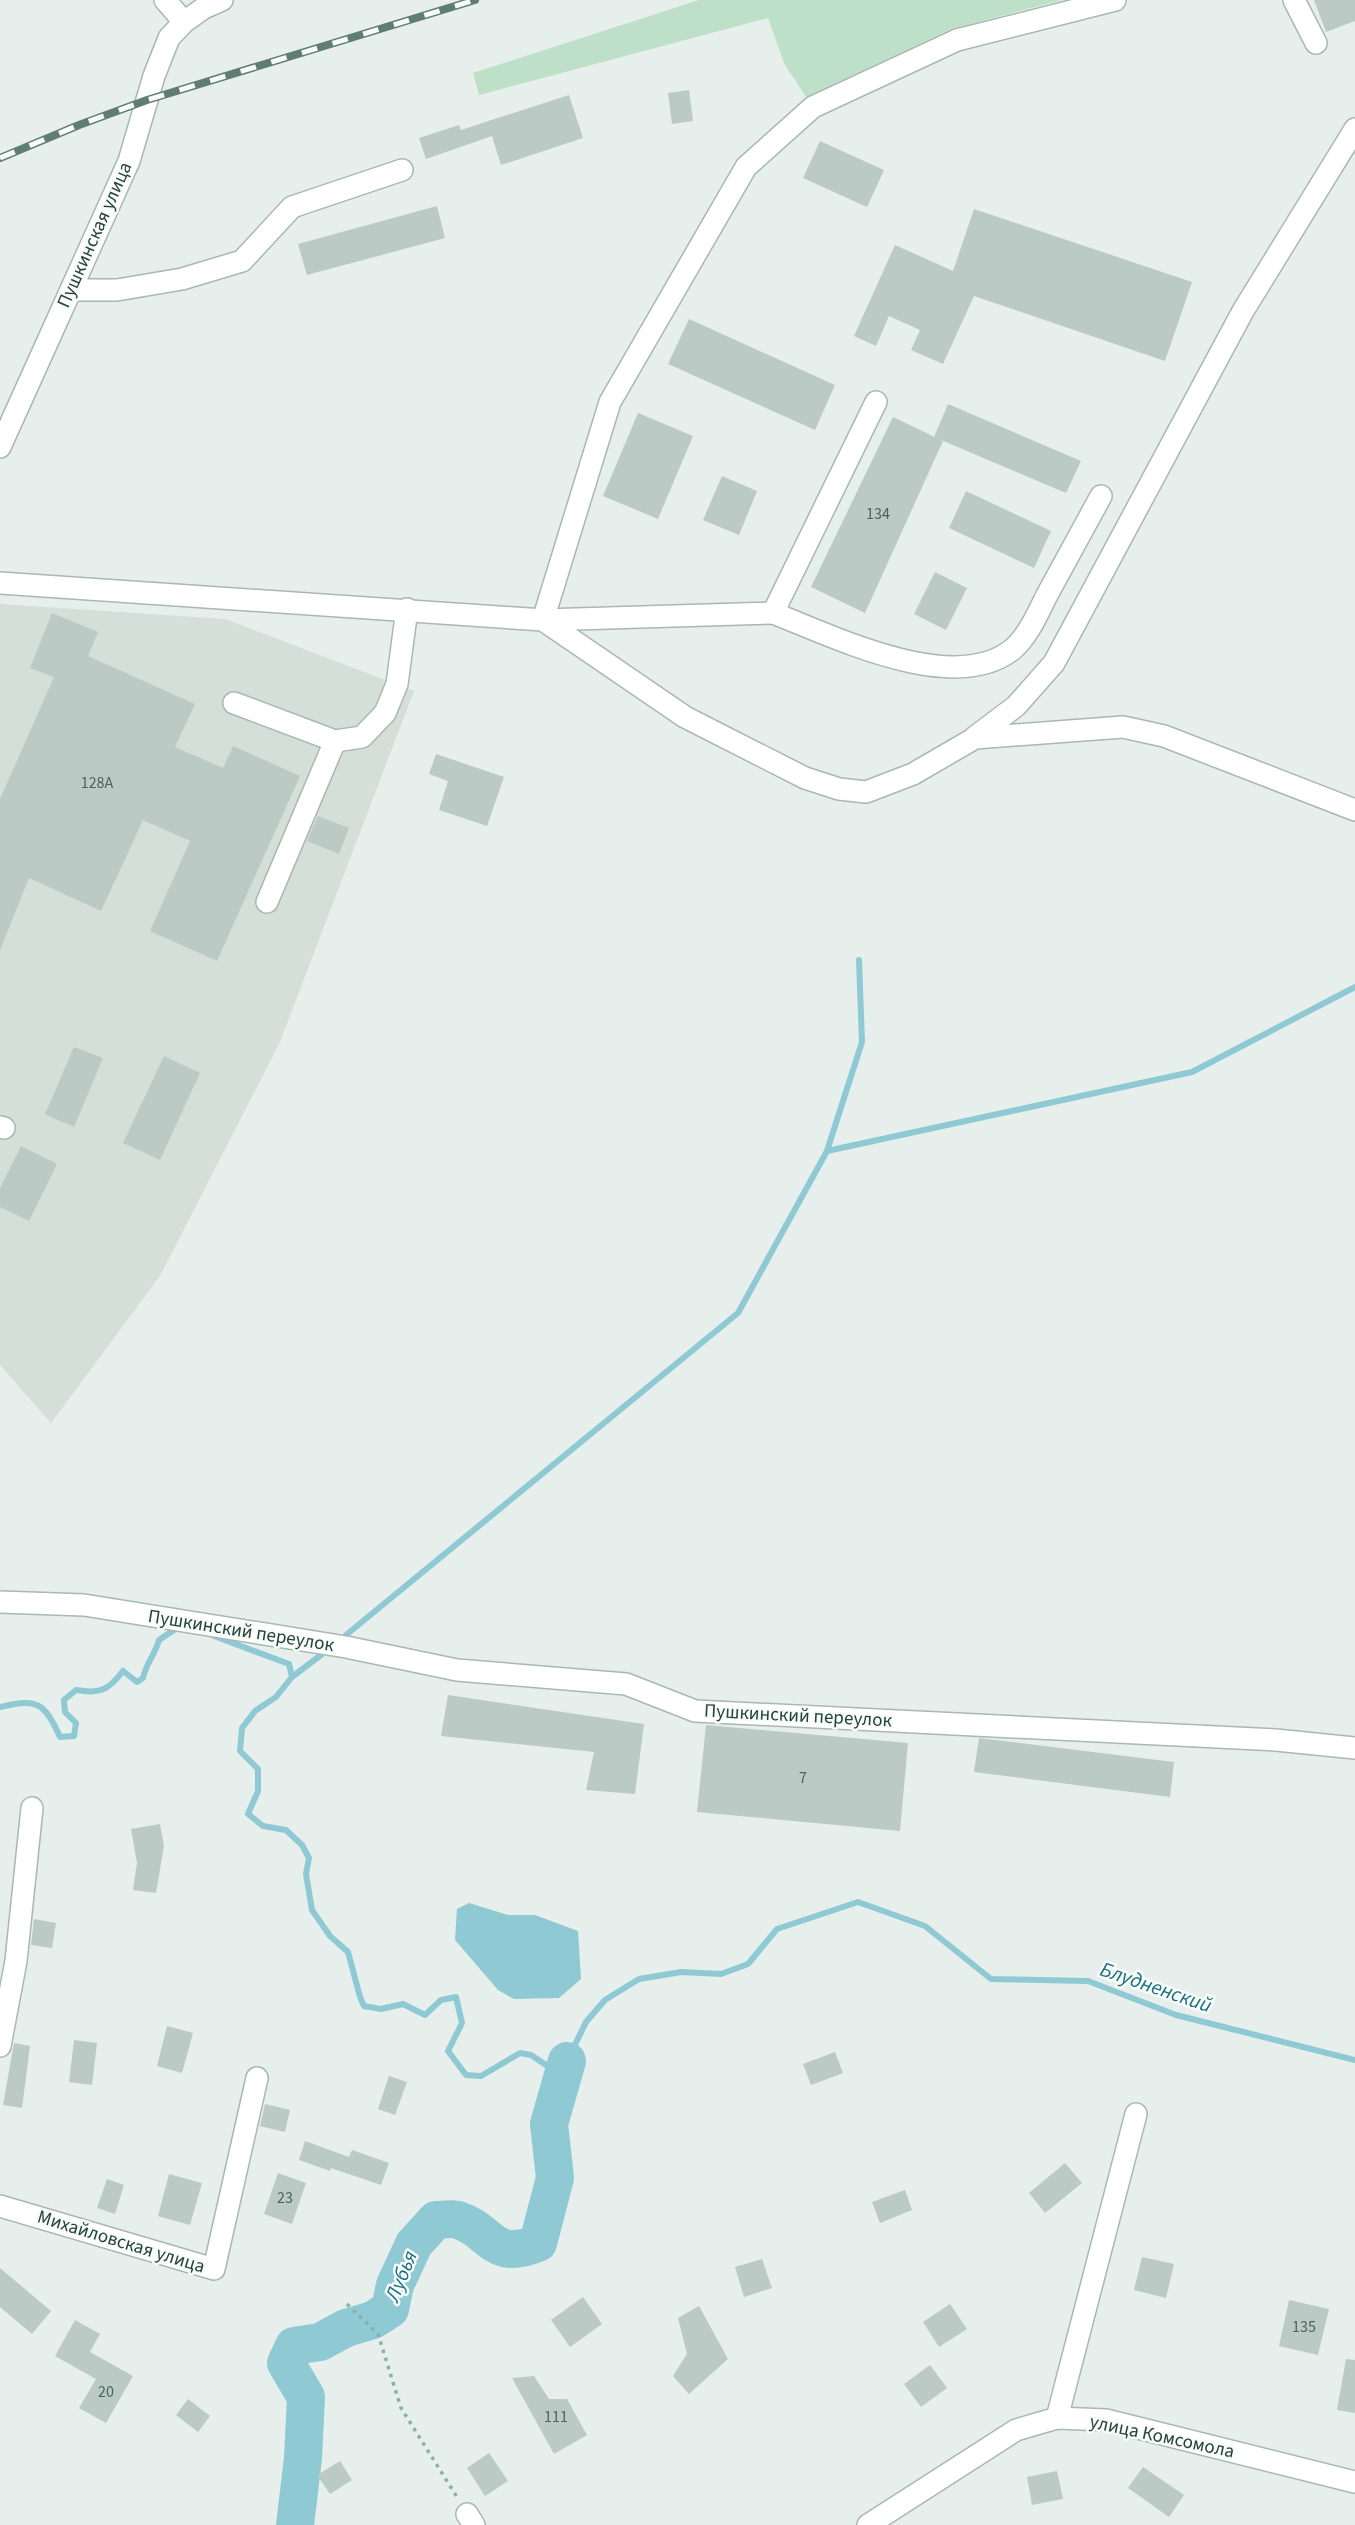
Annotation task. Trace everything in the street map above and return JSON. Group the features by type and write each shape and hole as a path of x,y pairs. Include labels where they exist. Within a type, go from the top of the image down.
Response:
{"street":[{"path":"165,0 184,22 222,0"},
{"path":"543,620 610,402 746,167 813,107 957,40 1115,0"},
{"path":"1294,0 1316,43"},
{"name":"Пушкинская улица","path":"0,447 129,161 161,55 169,38 184,22"},
{"path":"543,620 685,717 805,778 839,789 866,792 913,774 975,738 1016,706 1054,663 1242,311 1355,129"},
{"path":"71,290 117,290 182,279 242,261 292,207 402,170"},
{"path":"773,613 876,402"},
{"path":"0,583 543,620 773,613 887,657 933,666 962,667 988,663 1013,649 1030,626 1101,496"},
{"path":"234,703 335,741 362,737 385,713 397,684 407,609"},
{"path":"975,738 1123,727 1164,736 1355,810"},
{"path":"267,902 335,741"},
{"name":"Пушкинский переулок","path":"0,1602 84,1605 346,1647 457,1670 626,1684 695,1711 1262,1740 1355,1748"},
{"path":"0,2046 16,1961 32,1808"},
{"name":"Михайловская улица","path":"0,2206 214,2269 257,2078"},
{"path":"1057,2418 1136,2114"},
{"name":"улица Комсомола","path":"869,2525 1016,2430 1057,2418 1106,2420 1355,2482"}],"path":[{"path":"347,2304 378,2334 401,2408 470,2519"}],"shaded area":[{"path":"0,604 225,619 414,691 280,1042 160,1276 51,1423 0,1365"}],"green space":[{"path":"699,0 1062,0 951,29 806,97 784,63 768,18 479,95 473,73"}],"water":[{"path":"469,1903 508,1915 535,1915 578,1931 581,1979 559,1998 514,1999 498,1990 455,1940 457,1909"}],"building":[{"path":"1314,0 1355,0 1355,21 1326,32"},
{"path":"689,90 693,121 672,124 668,93"},
{"path":"569,95 583,138 501,165 492,136 426,159 419,138 459,125 461,130"},
{"path":"820,141 884,170 867,207 803,178"},
{"path":"437,206 445,238 307,275 298,244"},
{"path":"974,209 1192,282 1165,361 974,296 943,364 911,350 920,330 889,316 876,346 854,336 895,245 953,271"},
{"path":"689,319 835,385 815,430 668,364"},
{"path":"948,404 1081,461 1066,493 934,437"},
{"path":"638,413 693,436 658,519 603,496"},
{"path":"893,417 943,441 865,613 811,587"},
{"path":"722,476 757,491 739,535 703,520"},
{"path":"966,491 1051,531 1034,568 949,528"},
{"path":"935,572 967,588 946,630 914,614"},
{"path":"52,613 98,632 88,656 195,704 175,747 223,768 233,746 300,776 217,961 150,931 190,841 143,820 101,911 29,878 0,950 0,799 54,677 30,668"},
{"path":"436,754 504,777 487,826 439,810 448,781 429,774"},
{"path":"318,816 349,828 339,854 307,841"},
{"path":"74,1047 103,1058 74,1127 45,1114"},
{"path":"164,1056 200,1073 160,1160 123,1143"},
{"path":"21,1146 57,1164 29,1221 0,1207 0,1188"},
{"path":"448,1695 644,1724 635,1794 586,1790 594,1752 441,1736"},
{"path":"706,1725 908,1743 900,1831 697,1812"},
{"path":"979,1738 1174,1762 1170,1797 974,1772"},
{"path":"160,1824 164,1846 156,1893 133,1890 137,1863 131,1829"},
{"path":"34,1919 56,1923 52,1948 31,1945"},
{"path":"167,2026 193,2033 182,2073 157,2066"},
{"path":"74,2040 97,2043 92,2085 69,2082"},
{"path":"14,2043 30,2046 22,2108 3,2105"},
{"path":"835,2052 843,2073 811,2085 803,2064"},
{"path":"389,2076 407,2082 395,2115 378,2109"},
{"path":"265,2104 290,2110 285,2132 260,2126"},
{"path":"305,2141 349,2157 352,2150 389,2163 381,2185 299,2160"},
{"path":"1065,2163 1082,2183 1045,2213 1029,2193"},
{"path":"278,2173 306,2183 292,2224 264,2214"},
{"path":"169,2174 202,2183 190,2225 158,2216"},
{"path":"107,2179 124,2185 115,2214 97,2208"},
{"path":"905,2190 912,2210 880,2223 872,2202"},
{"path":"1142,2257 1174,2264 1166,2298 1134,2290"},
{"path":"762,2259 772,2288 744,2297 735,2267"},
{"path":"0,2268 51,2311 32,2334 0,2307"},
{"path":"583,2297 602,2324 570,2347 551,2320"},
{"path":"1289,2300 1329,2309 1318,2355 1279,2346"},
{"path":"950,2304 967,2329 939,2347 923,2322"},
{"path":"699,2306 728,2359 689,2394 673,2376 687,2354 678,2318"},
{"path":"75,2320 100,2334 90,2352 133,2376 106,2423 79,2408 96,2379 55,2356"},
{"path":"1346,2359 1355,2360 1355,2413 1337,2410"},
{"path":"930,2365 947,2388 921,2407 904,2384"},
{"path":"534,2376 549,2399 567,2399 587,2435 554,2454 512,2378"},
{"path":"188,2399 210,2416 198,2432 176,2415"},
{"path":"489,2453 508,2481 485,2496 467,2468"},
{"path":"340,2461 352,2480 330,2494 317,2475"},
{"path":"1143,2467 1184,2495 1169,2517 1128,2488"},
{"path":"1057,2471 1063,2499 1032,2505 1027,2477"}],"waterway":[{"path":"827,1151 862,1042 859,960"},
{"path":"346,1635 738,1313 827,1151 1192,1072 1355,987"},
{"path":"0,1707 31,1703 44,1710 60,1737 74,1736 76,1723 65,1712 64,1700 76,1690 103,1690 123,1671 137,1682 143,1678 159,1640 177,1628"},
{"name":"Блудненский","path":"214,1636 289,1664 292,1677 276,1697 255,1711 242,1728 240,1751 258,1769 258,1791 248,1814 263,1826 286,1830 302,1845 309,1858 306,1874 312,1910 330,1936 348,1952 364,2006 381,2009 403,2004 425,2015 441,2000 456,1997 462,2023 448,2051 466,2075 481,2076 520,2053 531,2055 549,2067 567,2061 586,2022 605,2000 639,1979 681,1972 721,1974 748,1964 777,1929 858,1902 925,1926 991,1979 1088,1981 1176,2015 1355,2060"},
{"path":"292,1677 321,1655"},
{"name":"Лубья","path":"295,2525 303,2458 306,2397 286,2363 294,2346 320,2342 346,2328 373,2320 390,2309 395,2285 414,2244 436,2220 458,2220 470,2225 501,2247 523,2248 538,2243 555,2178 549,2124 567,2061"}],"railway":[{"path":"0,158 147,100 475,0"}]}
